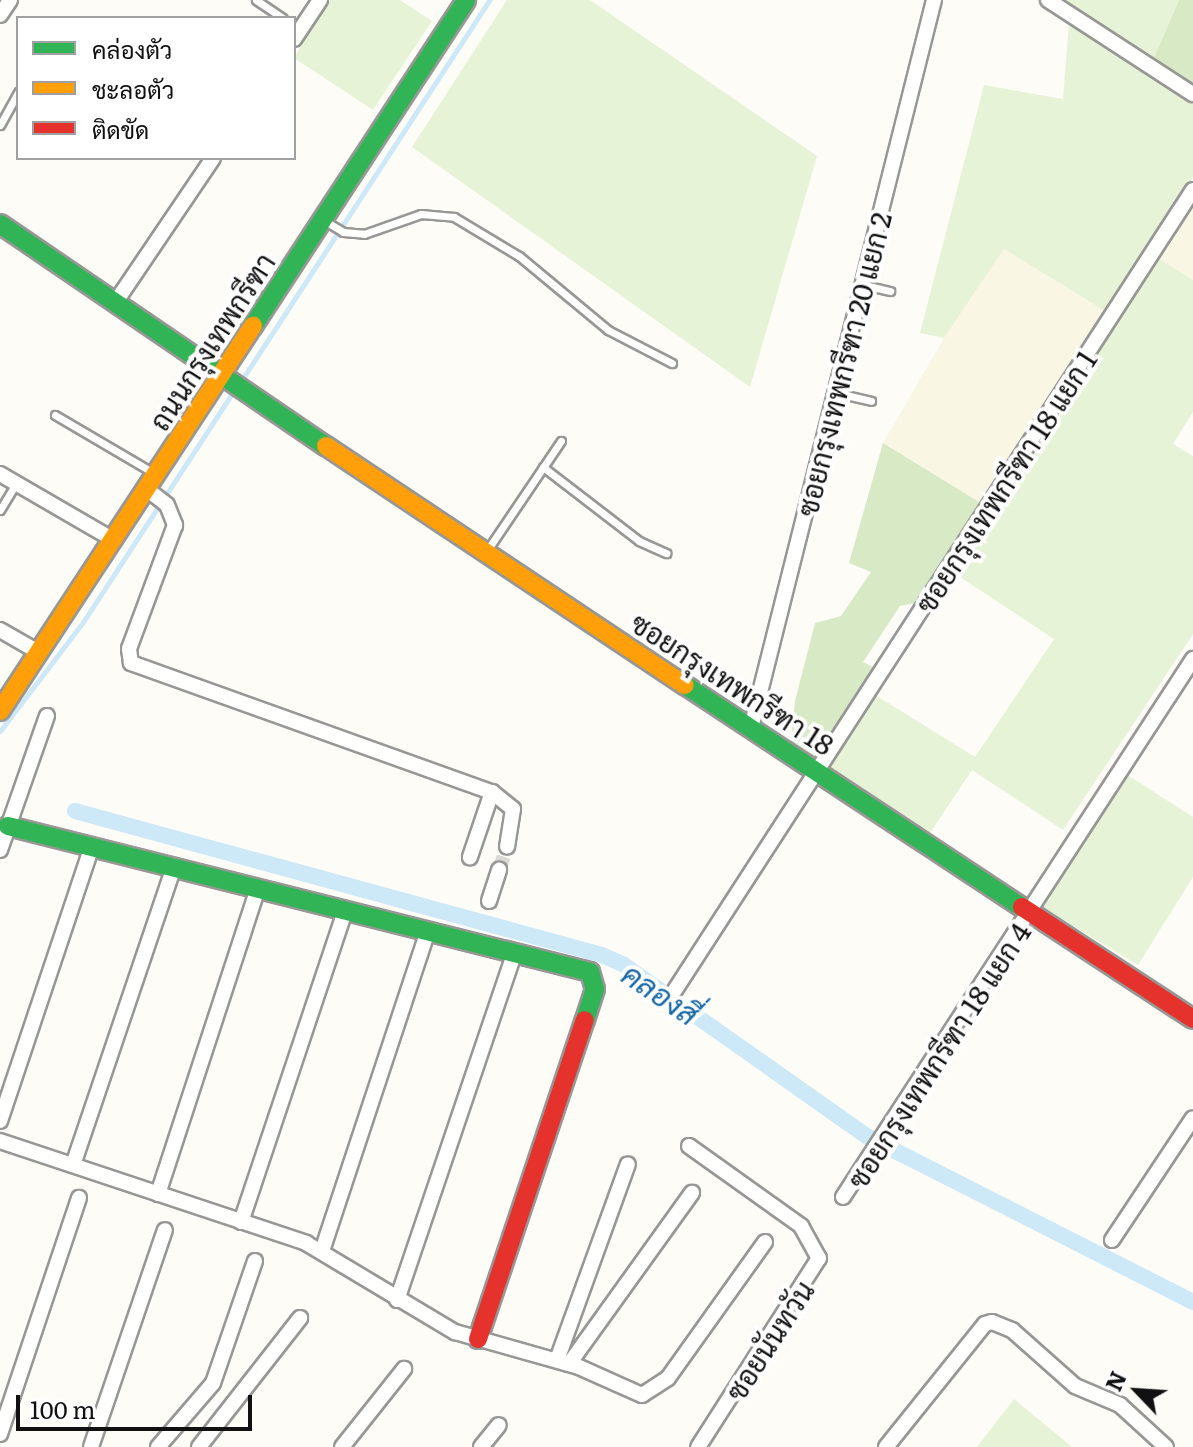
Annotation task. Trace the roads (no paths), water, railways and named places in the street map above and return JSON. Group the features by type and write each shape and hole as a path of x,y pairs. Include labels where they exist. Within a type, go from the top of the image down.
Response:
{"street":[{"path":"0,15 10,0"},
{"path":"296,31 320,0"},
{"name":"ถนนกรุงเทพกรีฑา","path":"0,711 114,540 158,491 234,381 326,222 466,0"},
{"name":"ซอยกรุงเทพกรีฑา 20 แยก 2","path":"751,728 934,0"},
{"path":"1048,0 1193,94"},
{"path":"117,300 212,160"},
{"name":"ซอยกรุงเทพกรีฑา 18 แยก 1","path":"675,990 1193,190"},
{"name":"ซอยกรุงเทพกรีฑา 18","path":"0,224 117,300 485,554 1193,1019"},
{"path":"0,474 114,540"},
{"path":"158,491 175,525 129,649 131,663 492,792 513,809 507,847"},
{"path":"0,630 40,653"},
{"name":"ซอยกรุงเทพกรีฑา 18 แยก 4","path":"843,1197 1032,913 1193,659"},
{"path":"0,850 47,716"},
{"path":"470,857 492,792"},
{"path":"8,826 590,972 595,989 478,1339"},
{"path":"0,1121 92,846"},
{"path":"73,1165 174,866"},
{"path":"489,901 499,870"},
{"path":"158,1194 258,888"},
{"path":"241,1222 346,909"},
{"path":"322,1251 428,930"},
{"path":"397,1300 515,951"},
{"path":"1112,1240 1193,1118"},
{"path":"0,1141 322,1251 397,1300 478,1339 563,1362 627,1391 655,1390 765,1242"},
{"name":"ซอยนันทวัน","path":"689,1146 801,1226 819,1258 698,1447"},
{"path":"563,1362 628,1164"},
{"path":"563,1362 692,1193"},
{"path":"0,1434 79,1198"},
{"path":"91,1447 165,1230"},
{"path":"158,1447 213,1383 255,1261"},
{"path":"199,1447 300,1318"},
{"path":"886,1447 985,1324 992,1322 1012,1330 1075,1386 1120,1405 1166,1447"},
{"path":"342,1447 404,1369"},
{"path":"481,1447 499,1425"}],"lane":[{"path":"256,0 280,16"},
{"path":"0,125 16,96"},
{"path":"326,222 343,232 364,234 421,214 454,217 519,256 608,330 672,363"},
{"path":"864,285 890,291"},
{"path":"837,393 871,401"},
{"path":"55,415 158,491"},
{"path":"485,554 561,441"},
{"path":"543,467 639,541 666,553"},
{"path":"0,510 16,483"}],"waterway":[{"path":"241,381 489,0"},
{"path":"0,731 83,622 235,389"},
{"name":"คลองสี่","path":"75,811 602,955 624,965 866,1136 1193,1302"}],"tunnel":[{"path":"499,870 507,847"}]}
